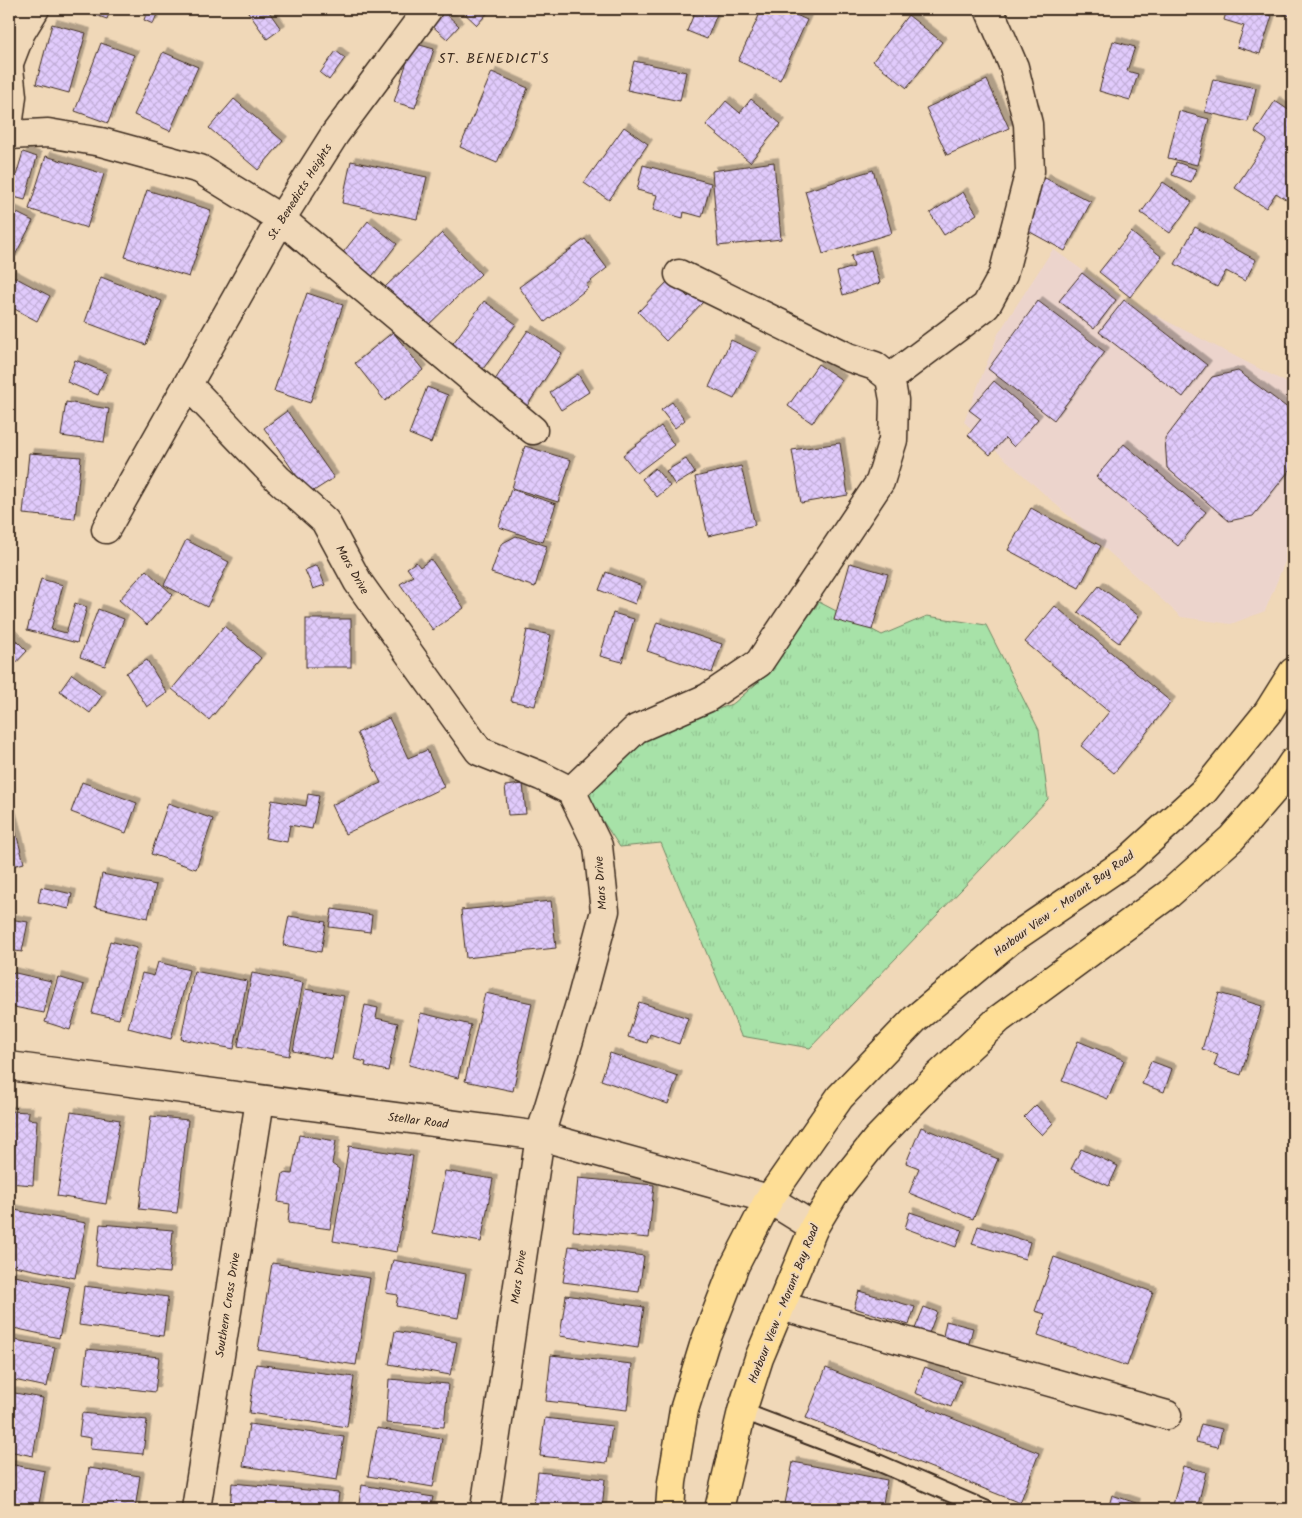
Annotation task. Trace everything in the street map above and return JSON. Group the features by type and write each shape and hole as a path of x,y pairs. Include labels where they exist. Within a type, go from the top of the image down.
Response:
{"highway":[{"name":"Harbour View - Morant Bay Road","path":"670,1509 672,1482 684,1410 704,1345 735,1265 769,1199 840,1097 915,1020 1009,941 1127,861 1204,791 1268,712 1293,672"},
{"name":"Harbour View - Morant Bay Road","path":"719,1509 742,1411 759,1358 814,1227 838,1189 876,1140 939,1075 1000,1019 1169,894 1232,838 1277,786 1293,762"}],"street":[{"path":"9,63 21,32 35,9"},
{"name":"St. Benedicts Heights","path":"106,529 282,219 335,134 428,9"},
{"path":"890,378 986,306 1003,275 1030,171 1028,124 1014,68 988,9"},
{"path":"9,68 12,96 9,120"},
{"path":"9,135 48,133 101,142 200,169 282,219 533,430"},
{"path":"571,791 636,729 707,698 759,663 880,482 893,440 894,400 890,378 875,366 848,357 679,274"},
{"name":"Mars Drive","path":"188,385 278,478 325,521 358,582 479,751 541,776 571,791 598,846 605,911 582,997 540,1136 485,1509"},
{"name":"Stellar Road","path":"9,1066 540,1136 769,1199 814,1227"},
{"name":"Southern Cross Drive","path":"196,1509 260,1100"},
{"path":"780,1306 1167,1415"}],"lane":[{"path":"742,1411 879,1463 986,1509"}],"shaded area":[{"path":"1053,249 1120,297 1293,386 1293,542 1265,611 1231,624 1181,617 964,422 998,334"}],"green space":[{"path":"819,602 882,635 927,616 986,625 1039,730 1048,799 810,1048 741,1036 661,843 620,847 586,796 643,739 734,703 764,677"}],"building":[{"path":"78,9 111,9 107,19"},
{"path":"140,9 159,9 153,24 144,20 147,11"},
{"path":"246,9 267,9 281,29 267,39"},
{"path":"460,9 491,9 477,25"},
{"path":"696,9 719,9 707,39 687,31"},
{"path":"762,9 783,9 807,20 780,80 738,61"},
{"path":"1227,9 1251,9 1272,16 1260,54 1237,47 1244,26 1224,20"},
{"path":"1266,9 1293,9 1293,10 1291,16"},
{"path":"442,10 459,26 447,39 429,23"},
{"path":"908,15 942,42 907,88 873,61"},
{"path":"52,24 86,33 69,93 36,84"},
{"path":"1113,41 1135,47 1127,71 1138,74 1130,100 1099,91"},
{"path":"101,43 134,55 108,123 75,111"},
{"path":"413,43 434,49 415,108 394,102"},
{"path":"336,51 345,58 329,80 320,73"},
{"path":"163,52 198,67 170,131 134,115"},
{"path":"634,61 686,72 680,101 627,90"},
{"path":"492,72 528,88 497,163 460,147"},
{"path":"1213,79 1256,88 1248,122 1205,112"},
{"path":"987,80 1009,128 947,155 926,108"},
{"path":"234,99 283,141 258,170 209,128"},
{"path":"751,99 781,124 750,162 706,125 726,101 740,113"},
{"path":"1275,101 1293,113 1293,204 1276,193 1266,208 1235,188 1267,140 1255,132"},
{"path":"1179,111 1209,119 1197,165 1168,158"},
{"path":"624,127 648,144 609,200 584,183"},
{"path":"23,152 37,157 25,200 10,196"},
{"path":"46,156 104,174 87,228 29,209"},
{"path":"351,161 427,177 417,219 342,203"},
{"path":"774,162 781,239 718,246 712,171"},
{"path":"1176,162 1196,169 1191,182 1172,175"},
{"path":"643,165 711,183 702,217 684,212 683,218 653,210 657,195 637,190"},
{"path":"873,170 892,233 823,254 805,191"},
{"path":"1045,178 1091,202 1065,251 1019,226"},
{"path":"1163,182 1192,202 1170,233 1141,213"},
{"path":"147,190 211,210 189,277 125,257"},
{"path":"963,192 977,214 944,235 930,213"},
{"path":"9,209 33,221 12,261 9,259"},
{"path":"368,221 397,244 370,279 341,255"},
{"path":"1195,227 1256,260 1245,281 1226,271 1217,287 1175,264"},
{"path":"1131,232 1162,257 1130,297 1099,272"},
{"path":"442,233 481,274 424,329 385,287"},
{"path":"585,239 607,268 586,285 588,288 545,322 519,287"},
{"path":"871,250 880,283 843,295 837,272 854,267 851,256"},
{"path":"1082,273 1116,300 1094,329 1059,301"},
{"path":"9,274 50,296 37,321 9,306"},
{"path":"101,277 162,301 146,345 85,322"},
{"path":"670,279 688,297 692,292 703,302 666,341 638,312"},
{"path":"307,293 343,305 310,403 274,391"},
{"path":"1124,300 1207,365 1183,397 1099,332"},
{"path":"484,301 516,324 483,369 451,346"},
{"path":"1038,301 1105,352 1054,420 988,369"},
{"path":"528,330 562,353 527,406 493,383"},
{"path":"393,332 423,370 385,401 355,363"},
{"path":"731,340 757,352 734,399 709,387"},
{"path":"75,360 107,373 98,395 67,382"},
{"path":"818,364 842,380 812,423 788,406"},
{"path":"1238,371 1293,412 1293,466 1253,516 1229,521 1167,468 1165,439 1212,377"},
{"path":"578,374 589,392 561,410 550,392"},
{"path":"994,381 1038,419 1014,447 1005,438 990,455 968,435 981,419 969,410"},
{"path":"427,387 448,395 431,443 409,434"},
{"path":"66,402 109,409 104,442 61,436"},
{"path":"672,402 685,420 675,428 661,410"},
{"path":"287,411 334,478 309,494 264,428"},
{"path":"661,426 674,445 637,473 623,455"},
{"path":"840,443 848,495 801,503 792,450"},
{"path":"1124,444 1206,512 1178,546 1096,477"},
{"path":"525,446 571,460 558,502 512,488"},
{"path":"29,453 81,457 75,519 23,514"},
{"path":"686,459 695,473 675,485 666,471"},
{"path":"741,466 755,525 708,536 695,477"},
{"path":"655,468 670,486 657,497 642,479"},
{"path":"511,489 556,504 543,542 499,527"},
{"path":"1031,508 1101,546 1079,588 1008,550"},
{"path":"516,536 547,546 535,587 491,573 501,544"},
{"path":"186,540 229,562 207,607 164,585"},
{"path":"431,559 464,608 433,630 400,584 413,576 407,568 416,562 420,567"},
{"path":"850,563 888,574 872,630 834,620"},
{"path":"317,565 325,585 313,589 305,570"},
{"path":"146,570 173,595 147,625 119,600"},
{"path":"606,572 642,586 635,604 599,590"},
{"path":"41,579 63,585 51,629 66,633 75,603 87,607 77,643 27,630"},
{"path":"1099,586 1139,616 1119,643 1078,612"},
{"path":"1055,606 1171,702 1114,773 1081,746 1109,712 1025,642"},
{"path":"98,609 124,619 105,666 80,657"},
{"path":"613,613 634,619 622,662 600,656"},
{"path":"306,619 351,619 351,667 306,667"},
{"path":"657,622 722,644 712,673 647,651"},
{"path":"224,626 261,658 209,720 172,689"},
{"path":"527,630 551,635 535,706 511,701"},
{"path":"9,633 27,651 11,668 9,666"},
{"path":"147,660 167,693 147,707 126,673"},
{"path":"72,674 102,696 90,713 60,691"},
{"path":"389,718 408,758 427,750 444,787 345,834 331,805 381,783 357,733"},
{"path":"82,782 137,803 126,833 71,812"},
{"path":"523,784 526,814 508,815 505,786"},
{"path":"308,794 319,796 312,829 290,825 287,842 265,838 272,800 306,806"},
{"path":"168,803 213,819 196,869 151,854"},
{"path":"9,807 24,863 9,867"},
{"path":"102,874 156,885 148,918 95,907"},
{"path":"41,887 72,894 69,909 38,902"},
{"path":"551,901 556,948 466,958 461,910"},
{"path":"332,909 372,915 370,932 329,927"},
{"path":"289,916 326,922 321,952 283,945"},
{"path":"9,919 28,922 22,952 9,950"},
{"path":"110,941 137,948 119,1019 92,1013"},
{"path":"158,962 189,970 171,1039 128,1028 142,973 154,976"},
{"path":"194,971 247,981 234,1049 181,1039"},
{"path":"11,972 51,981 44,1013 9,1006"},
{"path":"252,973 303,983 289,1056 238,1046"},
{"path":"58,977 84,985 70,1030 45,1022"},
{"path":"305,989 344,996 332,1059 293,1051"},
{"path":"485,993 532,1003 513,1091 465,1081"},
{"path":"1219,993 1262,1006 1241,1075 1214,1066 1218,1054 1202,1049"},
{"path":"639,1002 688,1018 679,1044 650,1034 647,1043 628,1037"},
{"path":"365,1005 378,1008 376,1018 398,1023 388,1071 365,1066 366,1062 354,1059"},
{"path":"421,1013 471,1025 458,1078 409,1065"},
{"path":"1078,1041 1124,1060 1108,1099 1062,1081"},
{"path":"610,1053 678,1076 668,1104 601,1080"},
{"path":"1151,1061 1172,1069 1164,1092 1142,1084"},
{"path":"1036,1105 1053,1123 1042,1135 1024,1117"},
{"path":"9,1111 29,1112 28,1119 37,1120 33,1185 9,1183"},
{"path":"71,1112 120,1120 106,1204 57,1196"},
{"path":"151,1116 188,1120 177,1213 139,1209"},
{"path":"921,1127 998,1159 973,1219 909,1193 919,1168 906,1163"},
{"path":"299,1135 336,1141 332,1164 339,1169 330,1229 288,1223 290,1204 278,1202 283,1173 292,1174"},
{"path":"349,1146 413,1156 397,1252 333,1241"},
{"path":"1081,1149 1118,1166 1109,1186 1071,1169"},
{"path":"445,1171 493,1179 481,1242 433,1233"},
{"path":"578,1178 654,1185 649,1238 573,1231"},
{"path":"9,1209 86,1223 75,1278 9,1265"},
{"path":"910,1212 962,1230 956,1247 905,1228"},
{"path":"100,1224 173,1230 169,1273 96,1266"},
{"path":"978,1226 1030,1242 1025,1259 972,1244"},
{"path":"569,1246 644,1256 639,1292 563,1282"},
{"path":"1054,1257 1153,1292 1127,1366 1038,1335 1045,1314 1035,1311"},
{"path":"393,1260 466,1274 458,1318 396,1306 398,1295 386,1293"},
{"path":"272,1263 370,1278 356,1365 258,1350"},
{"path":"9,1275 70,1287 59,1338 9,1327"},
{"path":"84,1286 168,1297 163,1336 79,1325"},
{"path":"859,1291 915,1307 909,1325 854,1308"},
{"path":"566,1295 644,1307 638,1348 560,1336"},
{"path":"924,1307 937,1312 928,1336 914,1331"},
{"path":"946,1321 973,1328 968,1347 942,1341"},
{"path":"395,1331 457,1342 450,1375 389,1364"},
{"path":"9,1339 55,1347 47,1387 9,1379"},
{"path":"87,1349 159,1357 155,1392 83,1383"},
{"path":"551,1355 632,1364 627,1410 546,1401"},
{"path":"256,1364 354,1377 347,1427 249,1413"},
{"path":"925,1367 961,1381 951,1407 915,1393"},
{"path":"826,1368 1039,1453 1020,1503 806,1418"},
{"path":"389,1379 448,1384 444,1427 386,1423"},
{"path":"9,1392 43,1398 33,1456 9,1451"},
{"path":"82,1413 147,1420 143,1454 90,1449 91,1438 79,1436"},
{"path":"545,1418 612,1426 607,1463 540,1456"},
{"path":"249,1424 344,1437 337,1480 243,1466"},
{"path":"1201,1424 1222,1429 1218,1447 1196,1442"},
{"path":"377,1428 442,1439 433,1487 368,1476"},
{"path":"793,1462 887,1480 882,1509 784,1509"},
{"path":"9,1464 45,1471 38,1509 9,1509"},
{"path":"1183,1466 1206,1472 1197,1509 1172,1509"},
{"path":"89,1468 140,1476 135,1509 83,1504"},
{"path":"538,1472 605,1479 602,1509 566,1509 534,1506"},
{"path":"232,1483 339,1493 337,1509 230,1509"},
{"path":"362,1485 433,1497 430,1509 358,1509"},
{"path":"1112,1495 1136,1503 1134,1509 1108,1509"}],"district":[{"name":"ST. BENEDICT'S","path":"494,59"}]}
